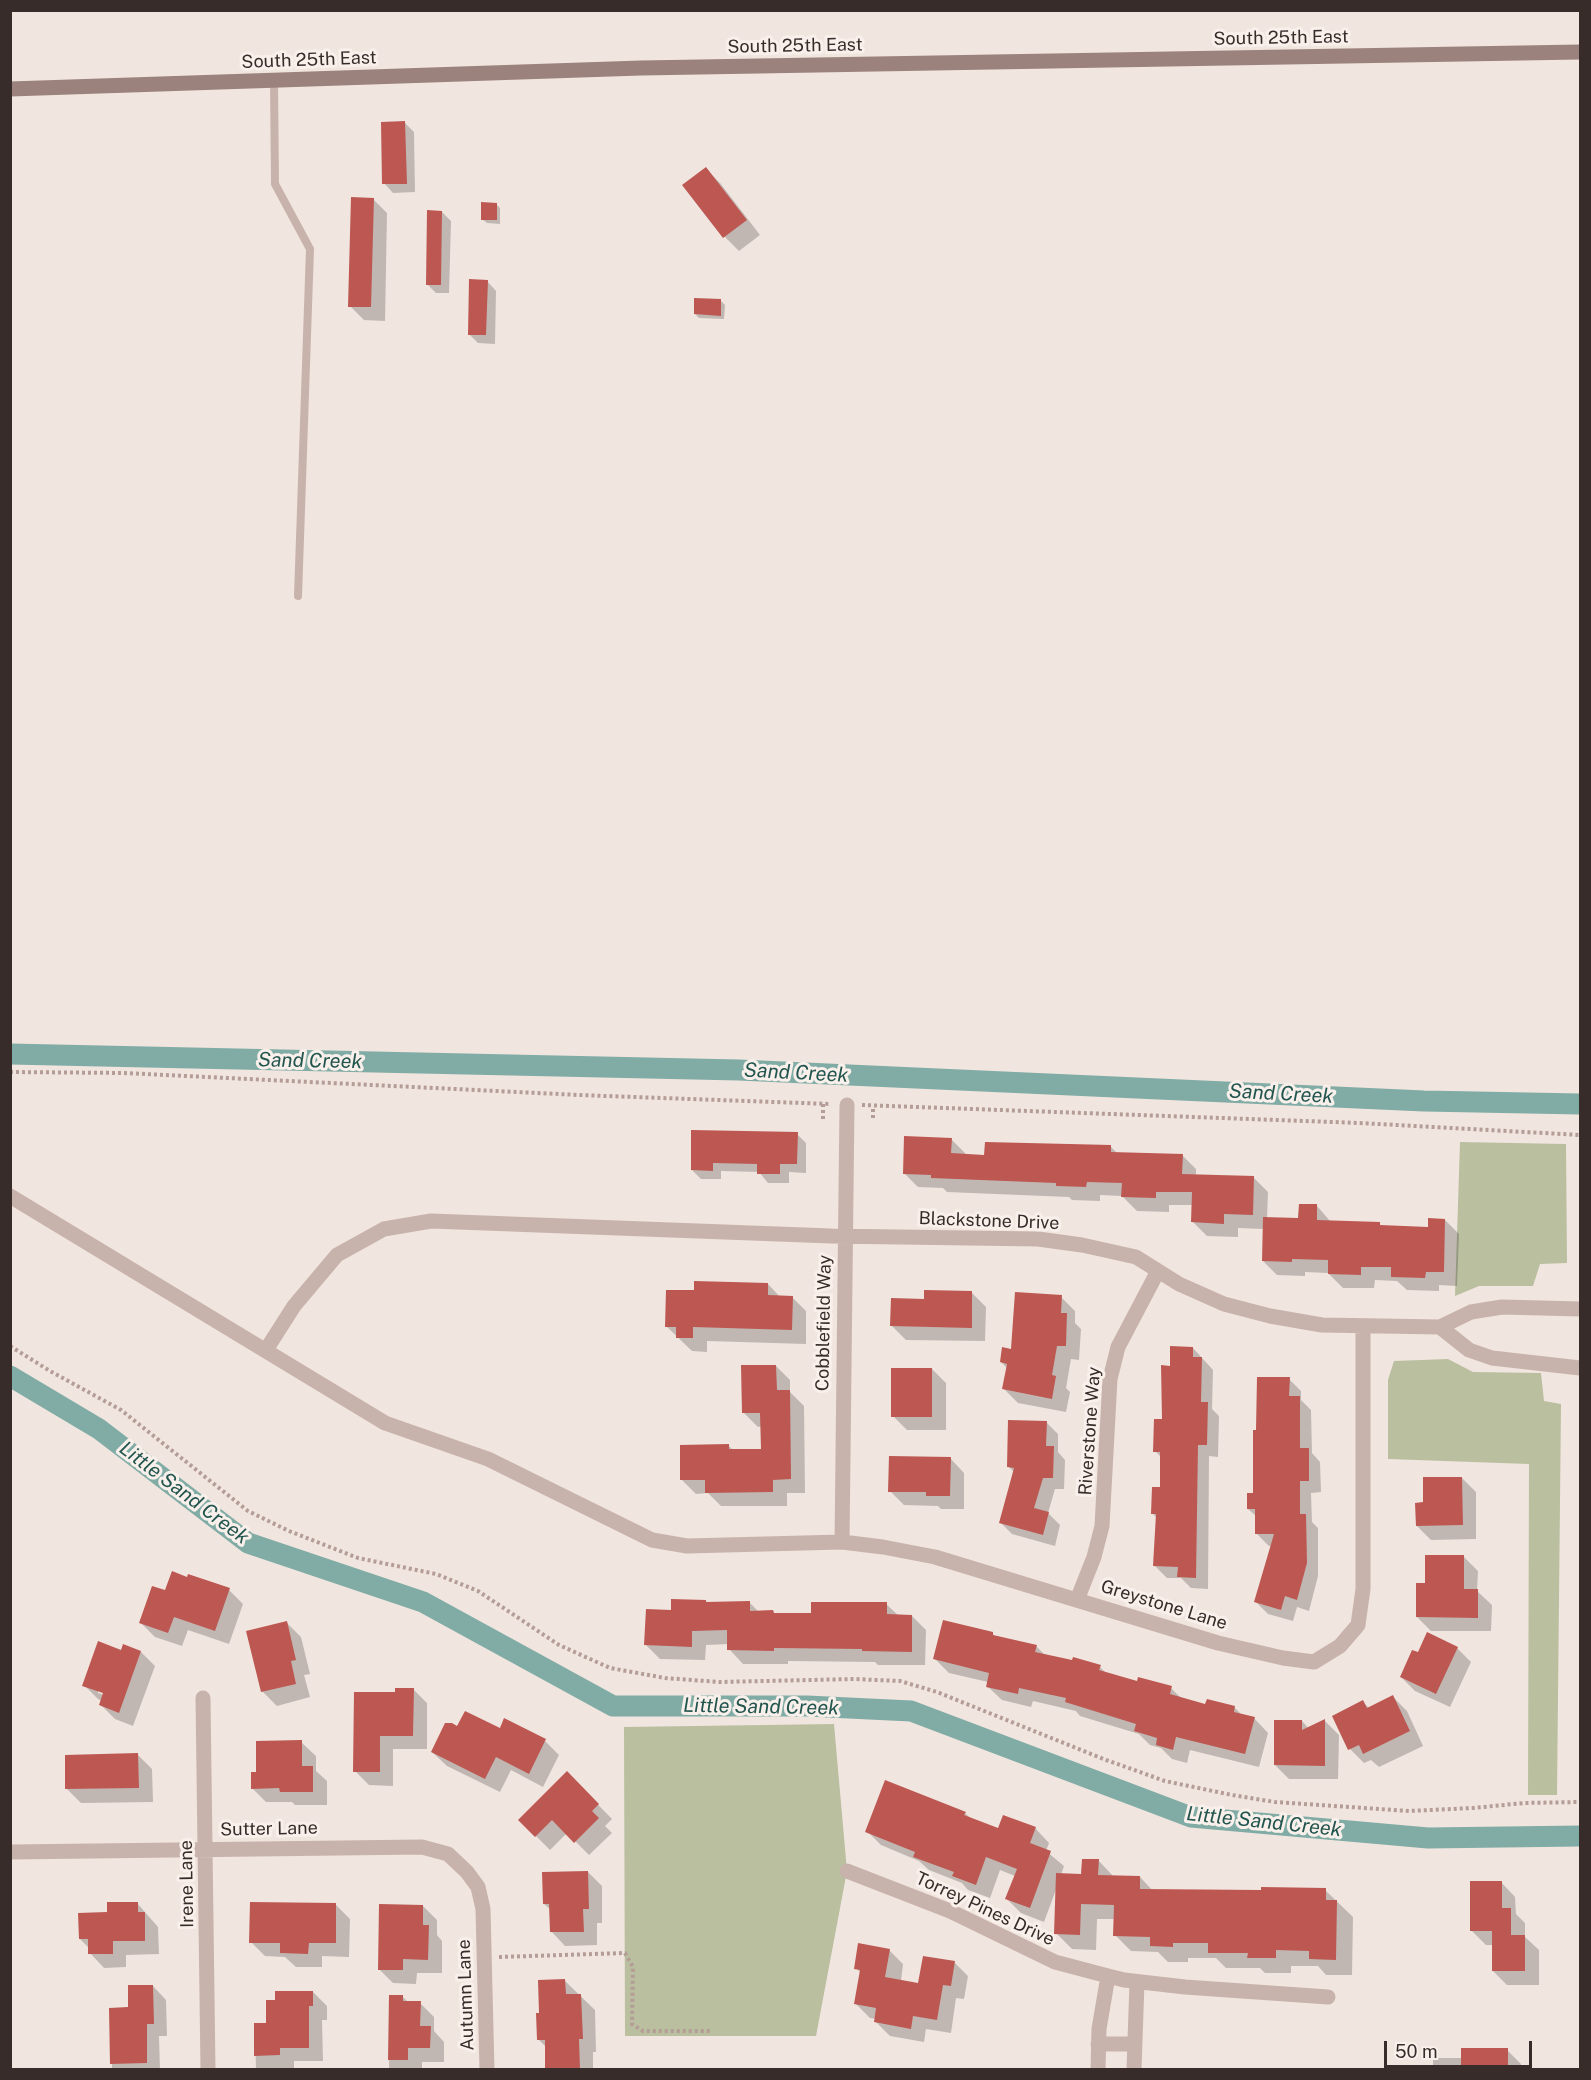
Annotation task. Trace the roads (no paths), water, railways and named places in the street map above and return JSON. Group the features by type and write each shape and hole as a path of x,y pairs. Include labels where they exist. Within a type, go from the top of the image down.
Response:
{"main road":[{"name":"South 25th East","path":"10,89 641,68 1581,52"}],"street":[{"name":"Cobblefield Way","path":"842,1542 847,1105"},
{"name":"Greystone Lane","path":"10,1196 385,1423 488,1459 652,1540 687,1546 842,1542 883,1547 935,1557 1218,1642 1283,1658 1314,1662 1340,1646 1358,1625 1363,1589 1363,1326"},
{"name":"Blackstone Drive","path":"266,1350 294,1306 337,1255 384,1229 431,1221 665,1231 1038,1239 1082,1245 1136,1257 1179,1284 1224,1304 1270,1316 1322,1325 1440,1327 1471,1312 1502,1307 1581,1309"},
{"name":"Riverstone Way","path":"1077,1600 1094,1557 1102,1526 1110,1378 1118,1347 1158,1271"},
{"path":"1440,1327 1469,1350 1492,1358 1581,1368"},
{"name":"Irene Lane","path":"203,1698 208,2070"},
{"name":"Sutter Lane","path":"10,1852 422,1847 448,1854 467,1872 478,1887 483,1920"},
{"name":"Torrey Pines Drive","path":"847,1871 950,1911 1055,1962 1108,1976 1137,1982 1328,1997"},
{"name":"Autumn Lane","path":"483,1920 487,2070"},
{"path":"1098,2070 1099,2029 1108,1976"},
{"path":"1134,2070 1137,1982"},
{"path":"1098,2044 1134,2044"}],"lane":[{"path":"274,80 275,184 310,249 298,596"}],"waterway":[{"name":"Sand Creek","path":"10,1054 739,1070 1424,1101 1580,1104"},
{"name":"Little Sand Creek","path":"10,1376 99,1429 248,1543 423,1602 613,1706 807,1706 911,1711 1191,1817 1428,1838 1580,1836"}]}
